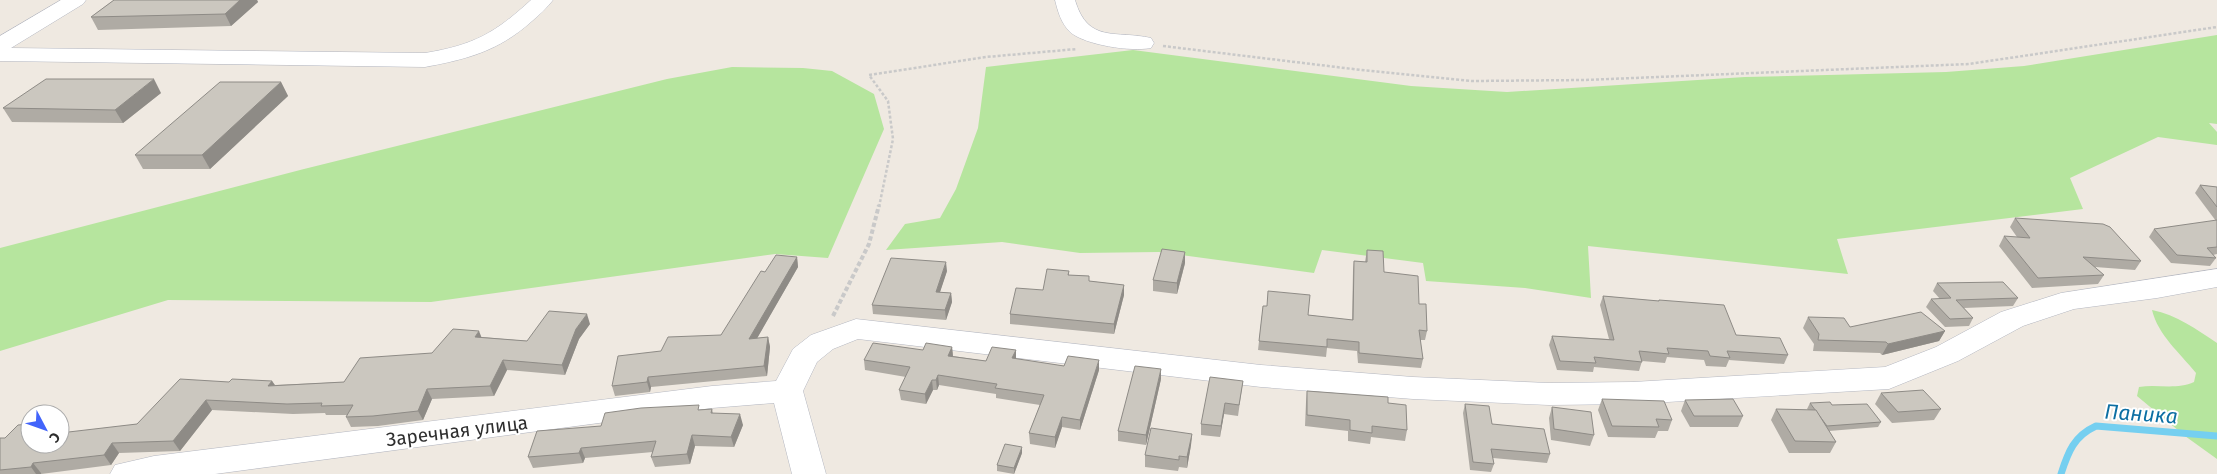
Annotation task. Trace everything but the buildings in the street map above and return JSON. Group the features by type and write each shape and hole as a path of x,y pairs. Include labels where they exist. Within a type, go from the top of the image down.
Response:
{"street":[{"path":"0,45 76,0"},
{"path":"0,54 425,60 456,56 492,42 513,29 543,0"},
{"path":"1065,0 1072,21 1082,31 1092,36 1143,43"},
{"path":"809,474 787,390 804,356 822,342 856,329 1261,376 1413,388 1549,394 1632,393 1889,378 1948,354 2012,319 2071,300 2157,289 2217,278"},
{"name":"Заречная улица","path":"127,474 712,397 787,390"}],"path":[{"path":"1143,43 1472,81 1584,80 1969,64 2053,53 2217,27"},
{"path":"822,342 836,308 869,244 883,191 893,139 888,101 869,75 986,57 1084,48"}],"green space":[{"path":"2217,35 2217,124 2209,123 2217,132 2217,145 2158,137 2070,178 2083,209 1837,239 1848,274 1588,246 1591,298 1525,288 1426,281 1423,263 1322,250 1314,273 1159,252 1080,253 1002,242 886,250 905,224 940,218 956,189 978,128 986,67 1133,50 1411,86 1507,92 1745,77 1946,72 2024,66"},
{"path":"732,67 803,68 832,71 874,94 884,129 828,258 775,254 431,302 168,300 0,351 0,248 304,169 667,79"},
{"path":"2152,310 2178,319 2217,343 2217,459 2185,436 2137,396 2139,387 2181,386 2194,382 2196,373 2164,336"}],"waterway":[{"name":"Паника","path":"2061,474 2066,459 2077,440 2088,430 2096,426 2217,436"}]}
